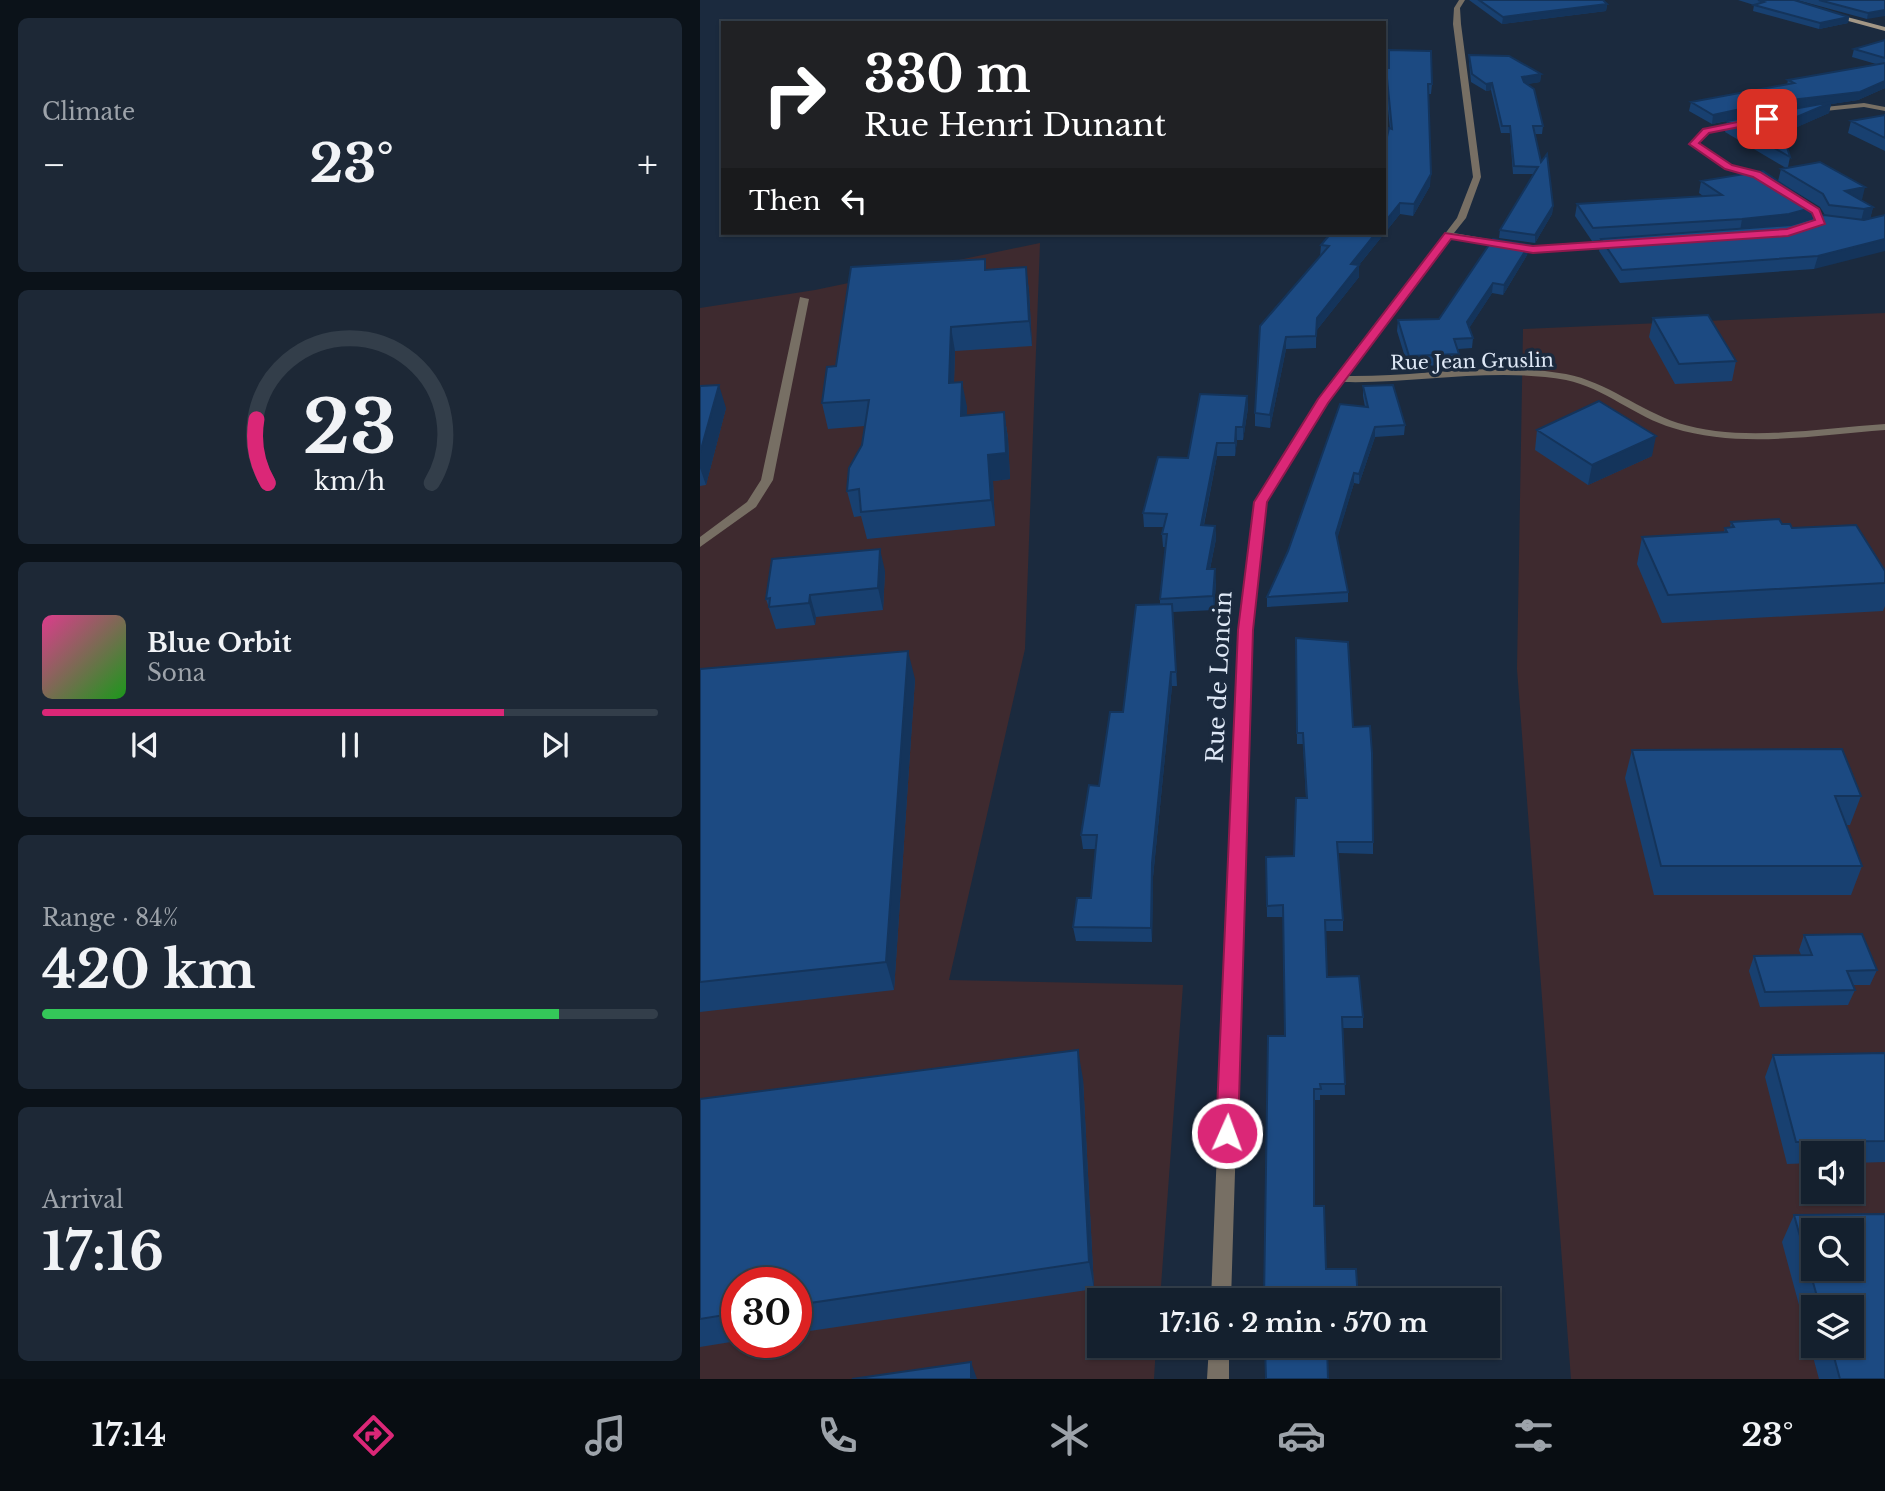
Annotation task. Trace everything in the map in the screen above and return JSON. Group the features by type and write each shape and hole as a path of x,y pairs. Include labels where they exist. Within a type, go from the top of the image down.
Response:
{"main road":[{"path":"1825,13 1885,29"}],"street":[{"name":"Rue de Loncin","path":"1221,1288 1245,630 1260,502 1323,401 1461,218 1476,177 1457,24 1457,8 1462,0"},
{"path":"1800,113 1839,105 1875,105 1885,109"},
{"path":"1750,122 1706,131 1693,144 1729,167 1756,174 1776,187"},
{"path":"1448,235 1533,250 1631,243"},
{"path":"700,542 752,504 767,480 804,299"},
{"name":"Rue Jean Gruslin","path":"1341,379 1376,381 1542,374 1588,382 1654,417 1694,430 1752,434 1885,427"},
{"path":"1218,1379 1219,1358"}],"shaded area":[{"path":"1040,243 1025,649 949,980 1183,985 1161,1288 1087,1288 1087,1358 1155,1358 1154,1379 700,1379 700,308 815,290"},
{"path":"1885,313 1885,1379 1571,1379 1517,669 1523,329"}],"building":[{"path":"1479,0 1603,0 1607,4 1503,17"},
{"path":"1758,0 1794,0 1849,17 1820,23 1754,5 1764,2"},
{"path":"1819,0 1885,0 1885,10 1868,13"},
{"path":"1885,40 1885,58 1854,49"},
{"path":"1389,50 1431,51 1432,84 1428,84 1431,174 1414,204 1400,203 1386,220 1386,141 1389,128 1392,129 1386,68 1389,68"},
{"path":"1469,55 1509,56 1541,74 1522,77 1524,82 1534,89 1543,126 1533,126 1541,162 1547,154 1553,206 1535,235 1500,230 1538,167 1514,166 1510,126 1502,126 1492,83 1486,84 1472,74"},
{"path":"1885,63 1885,81 1860,92 1773,102 1713,115 1691,102 1794,83 1788,80"},
{"path":"1832,102 1780,124 1790,157 1727,121"},
{"path":"1885,115 1885,138 1851,121"},
{"path":"1820,162 1865,187 1845,191 1873,207 1864,209 1829,205 1823,194 1781,169"},
{"path":"1763,171 1815,207 1789,214 1742,219 1593,228 1577,204 1722,195 1701,181"},
{"path":"1824,215 1864,220 1885,215 1885,239 1818,256 1622,270 1601,239 1791,225"},
{"path":"1329,235 1374,235 1351,264 1359,265 1317,318 1316,336 1286,337 1270,415 1255,413 1260,326 1329,246 1321,245"},
{"path":"1493,239 1529,245 1504,285 1493,283 1467,322 1473,338 1454,339 1459,354 1409,356 1398,320 1439,319"},
{"path":"985,259 985,270 1026,267 1029,321 951,327 949,383 962,382 961,416 1004,412 1006,453 988,455 991,500 861,512 859,489 847,491 849,468 862,445 869,400 822,403 827,367 836,366 851,267"},
{"path":"1708,315 1736,361 1679,364 1653,318"},
{"path":"719,385 700,453 700,386"},
{"path":"1393,385 1405,425 1375,427 1359,474 1354,473 1336,533 1348,592 1267,597 1288,551 1340,404 1368,407 1363,386"},
{"path":"1200,394 1247,396 1243,427 1236,427 1235,443 1217,443 1201,525 1215,526 1207,569 1215,569 1213,596 1160,599 1167,534 1162,534 1167,514 1143,513 1158,457 1188,458"},
{"path":"1599,401 1656,436 1592,465 1537,430"},
{"path":"1779,519 1782,524 1790,524 1792,528 1856,525 1885,571 1885,583 1668,595 1642,537 1727,532 1725,528 1734,527 1731,522"},
{"path":"880,549 878,588 810,595 809,603 769,607 770,598 766,599 772,559"},
{"path":"1172,604 1176,672 1171,672 1152,863 1151,928 1073,927 1077,898 1091,898 1097,835 1081,835 1089,785 1099,786 1110,712 1123,712 1136,605"},
{"path":"1296,638 1348,642 1353,727 1370,726 1373,842 1337,842 1343,920 1325,920 1327,977 1359,976 1363,1017 1342,1017 1345,1084 1320,1084 1321,1089 1314,1089 1314,1206 1324,1206 1326,1269 1356,1269 1357,1288 1264,1288 1268,1036 1285,1036 1283,905 1267,906 1266,857 1294,856 1296,798 1307,798 1303,733 1297,733"},
{"path":"908,651 886,962 700,982 700,669"},
{"path":"1842,749 1861,796 1835,796 1862,866 1661,866 1632,750"},
{"path":"1862,934 1877,970 1847,971 1855,990 1765,992 1754,956 1812,955 1804,935"},
{"path":"1078,1050 1089,1262 812,1303 812,1267 721,1267 721,1316 700,1319 700,1099"},
{"path":"1885,1053 1885,1141 1796,1142 1773,1055"},
{"path":"1885,1214 1885,1379 1840,1379 1834,1358 1864,1358 1864,1295 1817,1295 1813,1281 1864,1281 1864,1218 1801,1218 1801,1240 1794,1215"},
{"path":"1265,1358 1327,1358 1328,1379 1266,1379"},
{"path":"971,1362 971,1379 852,1379"}],"route":[{"path":"1227,1133 1245,630 1260,502 1323,401 1448,235 1533,250 1741,237 1788,232 1821,222 1816,211 1756,174 1729,167 1693,144 1706,131 1767,119"}]}
